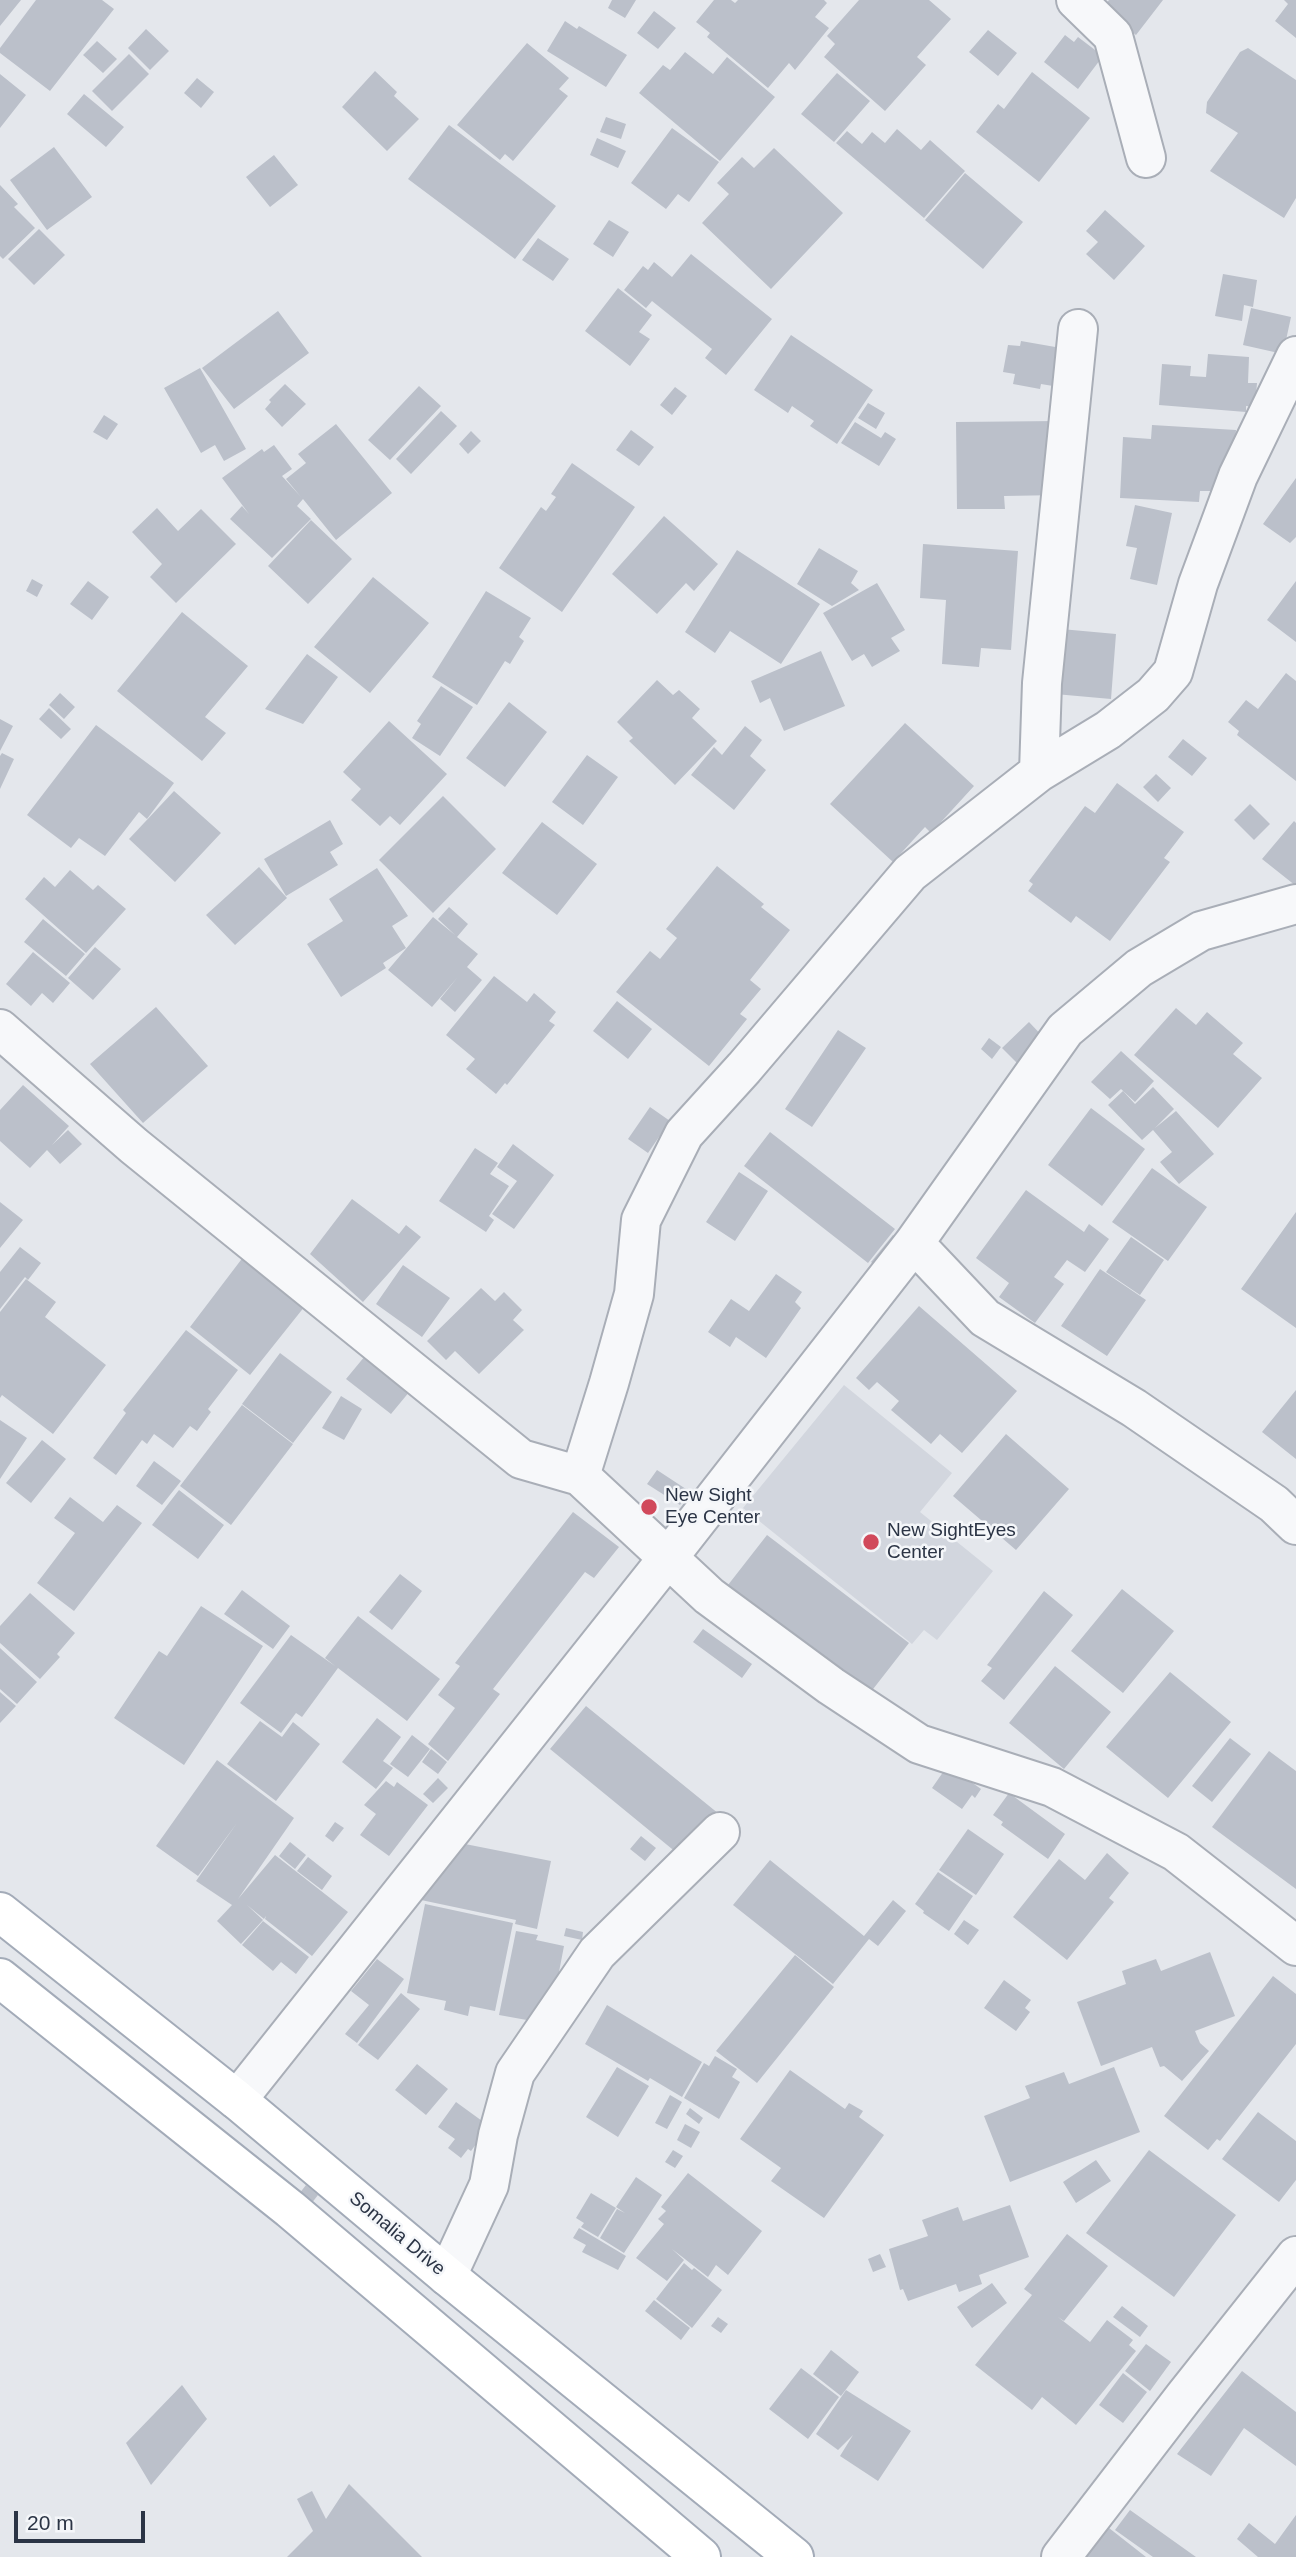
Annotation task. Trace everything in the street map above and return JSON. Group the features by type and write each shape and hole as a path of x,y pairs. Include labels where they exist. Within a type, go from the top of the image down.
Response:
{"main road":[{"name":"Somalia Drive","path":"0,1912 237,2100 447,2276 794,2557"},
{"path":"0,1978 290,2209 701,2557"}],"street":[{"path":"1076,0 1112,36 1146,158"},
{"path":"1039,772 1042,683 1078,329"},
{"path":"580,1476 634,1294 641,1220 684,1134 744,1068 910,873 1039,772 1108,730 1153,695 1173,672 1198,584 1238,476 1296,356"},
{"path":"237,2100 914,1243 1065,1030 1139,968 1201,931 1296,904"},
{"path":"0,1028 134,1146 521,1459 580,1476 667,1559 720,1604 831,1686 919,1744 1052,1787 1176,1852 1296,1946"},
{"path":"914,1243 985,1318 1135,1408 1274,1504 1296,1525"},
{"path":"447,2276 489,2185 498,2134 515,2073 597,1953 720,1832"},
{"path":"1062,2557 1296,2256"}],"shaded area":[{"name":"New SightEyes Center","path":"844,1385 952,1473 920,1512 993,1571 937,1640 924,1630 912,1644 743,1508"}],"building":[{"path":"0,0 21,0 0,26"},
{"path":"36,0 102,0 114,9 50,91 0,53 0,48"},
{"path":"612,0 636,0 625,18 608,8"},
{"path":"714,0 731,0 735,3 738,0 824,0 827,3 815,17 829,28 795,70 789,63 768,88 707,37 710,33 696,22"},
{"path":"859,0 929,0 951,19 917,57 926,65 885,111 824,57 835,44 827,36"},
{"path":"1109,0 1163,0 1136,35 1102,9"},
{"path":"1284,0 1296,0 1296,38 1275,21 1288,4"},
{"path":"654,11 676,28 658,49 637,33"},
{"path":"565,21 577,29 579,26 627,55 606,87 547,51"},
{"path":"146,29 169,51 150,70 128,48"},
{"path":"988,30 1017,53 998,76 969,52"},
{"path":"1065,35 1074,42 1078,37 1103,56 1078,89 1044,62"},
{"path":"97,41 117,59 103,73 83,55"},
{"path":"527,43 569,78 559,89 568,96 513,161 505,154 500,160 457,125"},
{"path":"1248,48 1296,80 1296,198 1284,218 1210,171 1238,133 1206,113 1207,102 1240,52"},
{"path":"685,52 713,74 727,57 775,97 720,161 639,93 663,65 670,70"},
{"path":"129,54 149,74 112,111 92,91"},
{"path":"375,71 397,92 394,96 419,119 387,151 342,107"},
{"path":"1032,72 1090,118 1039,182 976,132 998,104 1004,109"},
{"path":"837,73 870,101 834,142 801,114"},
{"path":"0,74 26,95 0,128"},
{"path":"197,78 214,92 201,108 184,93"},
{"path":"84,94 124,127 106,147 67,114"},
{"path":"606,117 626,124 621,139 600,132"},
{"path":"449,125 556,206 515,259 408,179"},
{"path":"672,128 719,162 689,202 678,194 666,209 631,183"},
{"path":"897,129 921,150 930,140 965,171 924,218 836,143 847,131 862,144 872,132 885,143"},
{"path":"597,138 626,151 618,168 590,155"},
{"path":"54,147 92,197 47,230 10,180"},
{"path":"774,148 843,213 771,289 702,223 729,194 717,183 742,157 754,168"},
{"path":"274,155 298,185 270,207 246,177"},
{"path":"965,173 1023,222 983,269 925,220"},
{"path":"0,185 18,204 14,207 35,228 3,259 0,256"},
{"path":"1105,210 1145,246 1114,280 1086,254 1098,242 1086,231"},
{"path":"609,220 629,232 613,257 593,244"},
{"path":"39,229 65,255 34,285 8,259"},
{"path":"538,238 569,259 553,281 522,260"},
{"path":"691,254 772,319 726,375 705,358 712,349 652,301 646,308 624,290 643,266 648,270 654,262 672,277"},
{"path":"1223,274 1257,280 1253,307 1244,305 1242,321 1215,316"},
{"path":"618,288 652,315 639,332 650,339 630,366 585,331"},
{"path":"1251,308 1291,317 1283,354 1243,345"},
{"path":"278,311 309,353 234,409 202,368"},
{"path":"791,335 873,390 837,444 810,426 814,421 792,406 788,413 754,390"},
{"path":"1021,341 1061,348 1053,386 1041,384 1040,389 1013,384 1015,374 1003,372 1008,345 1020,346"},
{"path":"1208,354 1249,357 1248,383 1257,383 1255,407 1246,406 1246,412 1159,405 1162,364 1191,366 1190,376 1206,377"},
{"path":"200,368 246,449 224,461 215,445 201,453 164,388"},
{"path":"285,384 306,404 282,427 265,409 271,402 269,400"},
{"path":"419,386 441,406 390,460 368,440"},
{"path":"675,387 687,396 672,415 660,405"},
{"path":"868,403 885,413 876,429 858,418"},
{"path":"441,411 457,426 411,474 396,459"},
{"path":"104,415 118,424 107,440 93,432"},
{"path":"1059,421 1060,495 1004,496 1005,509 957,509 956,422"},
{"path":"855,422 881,438 885,432 896,439 879,466 841,443"},
{"path":"336,424 392,493 336,540 303,499 297,506 311,519 272,558 230,519 242,506 249,514 222,478 262,449 264,452 274,445 292,469 282,476 301,497 286,479 306,463 298,454"},
{"path":"1152,425 1236,430 1234,456 1225,456 1223,491 1200,491 1199,502 1120,498 1123,437 1151,439"},
{"path":"631,430 654,447 639,466 616,450"},
{"path":"471,431 481,441 468,454 459,444"},
{"path":"572,463 635,507 562,612 499,568 541,507 546,511 556,497 551,494"},
{"path":"1296,478 1296,537 1290,543 1263,524"},
{"path":"1135,505 1172,513 1157,585 1130,579 1137,548 1126,546"},
{"path":"157,508 178,531 201,509 236,544 176,603 150,577 162,564 132,532"},
{"path":"664,516 718,564 694,591 686,583 657,614 612,574"},
{"path":"311,520 352,559 308,604 268,566"},
{"path":"923,544 1018,551 1011,650 981,648 979,667 942,664 946,600 920,598"},
{"path":"819,548 858,571 851,583 859,590 832,606 797,584"},
{"path":"737,550 820,604 781,664 730,631 715,653 685,632"},
{"path":"373,577 429,623 370,693 314,647"},
{"path":"32,579 43,585 37,597 26,591"},
{"path":"88,581 109,597 92,620 70,604"},
{"path":"1296,581 1296,642 1267,620"},
{"path":"877,583 905,630 891,638 900,651 872,667 864,654 852,661 823,613"},
{"path":"486,591 531,618 519,637 524,641 510,664 505,661 477,705 432,677"},
{"path":"182,612 248,666 205,717 226,733 202,761 117,691"},
{"path":"1061,629 1116,634 1111,699 1055,694"},
{"path":"821,651 845,706 784,731 770,698 760,703 751,681"},
{"path":"307,654 338,677 303,724 265,709"},
{"path":"1286,673 1296,681 1296,781 1237,735 1239,731 1228,722 1246,700 1258,709"},
{"path":"657,680 673,695 679,690 700,709 692,718 717,741 675,785 629,741 633,738 617,722"},
{"path":"441,686 473,707 440,756 412,738 421,724 417,721"},
{"path":"60,693 75,707 64,719 49,705"},
{"path":"509,702 547,732 505,787 466,758"},
{"path":"49,708 71,729 61,739 39,719"},
{"path":"0,719 13,726 0,751"},
{"path":"389,721 447,774 400,825 390,816 380,826 351,800 361,789 343,772"},
{"path":"905,723 974,786 931,833 925,827 893,862 830,804"},
{"path":"96,725 174,783 147,819 139,812 105,856 79,838 71,848 27,815"},
{"path":"745,726 762,740 750,756 766,770 734,810 691,775 714,747 722,755"},
{"path":"1183,739 1207,758 1192,776 1168,757"},
{"path":"2,753 14,759 0,789 0,756"},
{"path":"587,755 618,777 583,825 552,802"},
{"path":"1156,774 1171,788 1158,802 1143,787"},
{"path":"1117,783 1184,832 1164,858 1170,862 1110,941 1076,916 1071,923 1028,891 1033,884 1029,881 1085,806 1095,813"},
{"path":"174,791 221,833 175,882 129,839"},
{"path":"443,796 496,849 433,913 379,860"},
{"path":"1250,804 1270,824 1254,840 1234,820"},
{"path":"330,820 343,844 330,852 338,865 286,896 264,859"},
{"path":"1294,821 1296,823 1296,886 1262,859"},
{"path":"542,822 597,864 557,915 502,873"},
{"path":"717,866 764,904 761,907 790,930 750,980 761,989 740,1014 747,1019 709,1066 616,992 650,951 660,959 677,938 666,929"},
{"path":"259,867 287,898 235,945 206,915"},
{"path":"377,868 408,916 392,926 406,948 383,963 386,968 341,997 307,944 343,921 329,899"},
{"path":"70,870 93,890 98,885 126,909 86,953 25,899 44,877 55,887"},
{"path":"449,907 468,924 457,937 478,954 467,967 482,980 455,1012 440,999 457,978 432,1007 388,970 433,917 455,935 438,919"},
{"path":"43,919 85,954 66,976 24,942"},
{"path":"95,947 121,969 93,1000 68,978"},
{"path":"33,952 70,983 53,1003 42,993 31,1006 6,984"},
{"path":"494,976 527,1002 534,993 556,1012 549,1021 555,1025 507,1085 505,1083 496,1094 466,1069 475,1059 446,1035"},
{"path":"617,1001 652,1029 628,1059 593,1031"},
{"path":"156,1007 208,1066 143,1123 90,1064"},
{"path":"1176,1008 1196,1025 1207,1012 1243,1043 1233,1054 1262,1078 1218,1128 1134,1055"},
{"path":"1029,1022 1048,1042 1022,1068 1002,1048"},
{"path":"838,1030 866,1048 812,1127 785,1109"},
{"path":"989,1038 1001,1047 992,1059 981,1049"},
{"path":"1121,1051 1154,1081 1135,1102 1121,1089 1110,1099 1091,1082"},
{"path":"23,1085 69,1126 52,1145 68,1130 82,1144 60,1164 47,1150 30,1168 0,1141 0,1110"},
{"path":"1153,1087 1174,1109 1155,1128 1176,1111 1214,1154 1179,1184 1160,1162 1172,1152 1153,1130 1142,1140 1108,1105 1123,1091 1135,1104"},
{"path":"650,1107 670,1121 648,1153 628,1139"},
{"path":"1091,1108 1145,1149 1102,1206 1048,1165"},
{"path":"770,1132 895,1229 868,1263 744,1166"},
{"path":"513,1144 554,1175 514,1229 492,1214 517,1181 497,1167"},
{"path":"475,1148 498,1163 490,1174 509,1186 489,1216 494,1220 486,1232 439,1201"},
{"path":"1152,1168 1207,1207 1168,1261 1112,1222"},
{"path":"739,1172 768,1191 735,1241 706,1222"},
{"path":"1026,1190 1084,1232 1089,1224 1109,1239 1085,1272 1067,1260 1054,1277 1064,1284 1035,1323 999,1297 1009,1283 976,1258"},
{"path":"352,1199 399,1234 406,1225 421,1237 363,1302 310,1254"},
{"path":"0,1202 23,1220 0,1248"},
{"path":"1296,1212 1296,1328 1241,1289"},
{"path":"893,1235 904,1243 882,1271 871,1262"},
{"path":"1131,1237 1164,1260 1140,1295 1106,1272"},
{"path":"20,1247 41,1263 28,1280 25,1277 0,1309 0,1272"},
{"path":"247,1252 305,1306 250,1375 190,1327"},
{"path":"403,1265 450,1298 422,1337 376,1304"},
{"path":"1100,1269 1146,1300 1107,1356 1061,1326"},
{"path":"776,1274 802,1292 795,1302 801,1308 766,1358 736,1337 730,1347 708,1332 731,1299 749,1311"},
{"path":"26,1279 56,1302 45,1317 106,1365 53,1434 2,1395 0,1398 0,1312"},
{"path":"481,1288 495,1301 504,1292 522,1310 513,1320 524,1330 479,1374 455,1351 446,1360 427,1341"},
{"path":"919,1306 1017,1391 962,1453 940,1434 931,1444 891,1410 899,1401 877,1382 869,1390 856,1378"},
{"path":"186,1330 238,1370 208,1409 211,1412 197,1431 190,1426 173,1448 154,1434 147,1444 142,1440 116,1475 93,1458 126,1413 123,1410"},
{"path":"280,1353 332,1392 293,1443 242,1404"},
{"path":"365,1356 410,1391 391,1414 346,1379"},
{"path":"1296,1390 1296,1459 1262,1432"},
{"path":"341,1396 362,1409 344,1440 322,1428"},
{"path":"242,1405 293,1444 231,1525 180,1486"},
{"path":"0,1420 27,1438 0,1479"},
{"path":"1006,1434 1069,1489 1016,1550 953,1496"},
{"path":"42,1440 66,1459 31,1503 6,1483"},
{"path":"154,1461 181,1481 162,1505 136,1486"},
{"path":"657,1470 689,1491 680,1505 647,1484"},
{"path":"179,1490 224,1525 198,1559 152,1525"},
{"path":"70,1497 103,1522 117,1505 142,1523 74,1611 37,1583 75,1533 54,1518"},
{"path":"573,1512 619,1547 594,1578 585,1572 493,1689 500,1694 448,1761 428,1744 455,1708 438,1695 460,1666 455,1663"},
{"path":"767,1535 909,1643 870,1693 728,1585"},
{"path":"400,1574 422,1591 392,1630 369,1612"},
{"path":"1122,1589 1174,1631 1123,1693 1071,1651"},
{"path":"242,1590 290,1626 273,1649 224,1614"},
{"path":"1044,1591 1073,1615 1004,1700 981,1681 992,1668 987,1665"},
{"path":"30,1593 75,1633 57,1654 60,1657 40,1679 0,1643 0,1626"},
{"path":"201,1606 263,1646 184,1765 114,1718 159,1651 167,1656"},
{"path":"358,1616 440,1679 407,1721 338,1668 302,1717 296,1713 281,1733 240,1703 291,1635 335,1666 325,1658"},
{"path":"703,1629 752,1664 742,1678 693,1642"},
{"path":"0,1648 37,1682 17,1704 0,1689"},
{"path":"1055,1666 1111,1712 1064,1769 1009,1723"},
{"path":"1170,1672 1231,1722 1168,1798 1106,1747"},
{"path":"0,1692 16,1706 0,1723"},
{"path":"586,1706 719,1814 683,1858 550,1749"},
{"path":"377,1718 401,1737 383,1761 393,1768 376,1789 342,1762"},
{"path":"260,1721 282,1737 293,1722 320,1744 276,1801 227,1764"},
{"path":"412,1735 430,1749 408,1777 390,1764"},
{"path":"1230,1738 1251,1754 1212,1802 1192,1786"},
{"path":"431,1749 447,1762 438,1774 422,1762"},
{"path":"1269,1751 1296,1771 1296,1889 1212,1827"},
{"path":"217,1760 294,1818 238,1899 275,1855 348,1912 312,1956 265,1919 266,1916 264,1919 247,1905 263,1920 241,1944 217,1921 232,1905 196,1881 237,1823 198,1876 156,1846"},
{"path":"948,1765 981,1789 975,1798 972,1795 962,1809 932,1788"},
{"path":"438,1778 448,1788 433,1803 423,1794"},
{"path":"386,1781 394,1787 397,1782 428,1805 389,1856 360,1835 376,1814 364,1805"},
{"path":"1009,1793 1065,1834 1048,1859 1001,1825 1003,1822 993,1815"},
{"path":"335,1822 344,1828 333,1842 325,1836"},
{"path":"968,1829 1004,1854 976,1895 939,1870"},
{"path":"641,1836 656,1848 645,1861 630,1849"},
{"path":"290,1842 306,1855 295,1869 279,1856"},
{"path":"465,1844 551,1861 537,1929 515,1924 516,1920 421,1900"},
{"path":"1107,1853 1129,1873 1109,1898 1114,1902 1067,1960 1013,1917 1059,1859 1085,1880"},
{"path":"308,1857 332,1876 322,1890 297,1871"},
{"path":"770,1860 864,1936 893,1900 906,1911 878,1946 869,1939 833,1984 733,1905"},
{"path":"938,1872 973,1896 949,1931 915,1904"},
{"path":"425,1904 513,1923 495,2011 470,2006 468,2016 444,2010 446,2001 407,1993"},
{"path":"964,1920 979,1930 968,1945 954,1934"},
{"path":"263,1921 309,1957 296,1974 281,1962 273,1971 242,1945"},
{"path":"566,1928 583,1932 582,1940 564,1936"},
{"path":"516,1931 538,1935 536,1940 564,1946 549,2024 499,2015"},
{"path":"1210,1952 1235,2016 1195,2031 1200,2043 1209,2051 1182,2081 1164,2066 1160,2067 1152,2047 1101,2066 1077,2002 1126,1984 1122,1971 1156,1959 1161,1971"},
{"path":"795,1955 834,1987 757,2083 716,2051"},
{"path":"377,1959 404,1979 357,2043 345,2034 369,2005 351,1991"},
{"path":"1273,1976 1296,1994 1296,2044 1220,2141 1217,2139 1208,2150 1164,2116"},
{"path":"1004,1980 1031,2000 1025,2008 1030,2012 1016,2031 984,2008"},
{"path":"401,1993 420,2009 378,2060 358,2045"},
{"path":"607,2005 702,2062 682,2097 650,2078 648,2081 585,2044"},
{"path":"715,2056 737,2069 732,2077 740,2082 719,2119 684,2098 704,2063 709,2066"},
{"path":"417,2064 448,2089 426,2115 395,2090"},
{"path":"617,2067 649,2086 618,2137 586,2117"},
{"path":"1114,2067 1140,2132 1010,2182 984,2116 1030,2098 1025,2086 1064,2072 1069,2084"},
{"path":"790,2070 845,2109 849,2103 863,2111 859,2117 884,2135 824,2218 771,2181 781,2168 740,2139"},
{"path":"670,2095 682,2102 667,2129 655,2123"},
{"path":"456,2102 489,2126 471,2151 468,2149 461,2158 448,2148 455,2139 438,2127"},
{"path":"690,2108 703,2118 699,2124 686,2114"},
{"path":"1258,2112 1296,2141 1296,2180 1279,2202 1222,2159"},
{"path":"685,2124 700,2132 691,2148 677,2140"},
{"path":"673,2150 683,2156 675,2168 665,2162"},
{"path":"1149,2150 1236,2215 1174,2297 1086,2233"},
{"path":"1096,2160 1111,2181 1076,2203 1063,2182"},
{"path":"688,2173 762,2231 728,2275 716,2265 708,2277 672,2249 684,2260 667,2281 636,2258 664,2224 658,2219 666,2211 661,2207"},
{"path":"636,2177 662,2195 624,2253 600,2238 617,2209 625,2213 616,2207"},
{"path":"306,2185 318,2195 304,2213 292,2203"},
{"path":"591,2193 616,2208 598,2237 581,2227 584,2223 576,2218"},
{"path":"1010,2205 1029,2257 979,2275 982,2284 959,2292 956,2284 908,2301 903,2289 900,2290 889,2249 928,2236 922,2220 958,2207 963,2221"},
{"path":"579,2228 626,2256 618,2270 582,2252 586,2245 573,2238"},
{"path":"1067,2234 1108,2266 1064,2321 1058,2317 1090,2342 1107,2320 1133,2340 1129,2345 1136,2351 1076,2425 1042,2397 1032,2410 975,2365 1032,2295 1024,2289"},
{"path":"880,2254 886,2267 873,2272 868,2259"},
{"path":"684,2263 722,2290 692,2328 656,2299"},
{"path":"992,2283 1007,2303 972,2328 957,2307"},
{"path":"654,2300 690,2328 681,2340 645,2311"},
{"path":"1122,2306 1148,2326 1140,2337 1113,2317"},
{"path":"718,2317 728,2324 721,2333 711,2326"},
{"path":"1146,2344 1171,2362 1150,2391 1125,2371"},
{"path":"831,2350 859,2372 841,2396 813,2374"},
{"path":"801,2368 839,2397 808,2439 769,2409"},
{"path":"1242,2371 1296,2412 1296,2466 1244,2428 1211,2476 1177,2454"},
{"path":"1123,2373 1147,2392 1123,2423 1099,2405"},
{"path":"182,2385 207,2419 151,2485 126,2443"},
{"path":"846,2390 911,2431 878,2481 840,2456 853,2435 838,2450 816,2434"},
{"path":"349,2484 422,2557 287,2557 313,2531 297,2499 312,2491 326,2519"},
{"path":"1130,2510 1196,2557 1153,2557 1115,2530"},
{"path":"1296,2515 1296,2557 1258,2557 1237,2539 1249,2523 1275,2544"},
{"path":"1109,2528 1146,2557 1085,2557"}],"place":[{"name":"New Sight Eye Center","path":"649,1507"},
{"name":"New SightEyes Center","path":"871,1542"}]}
